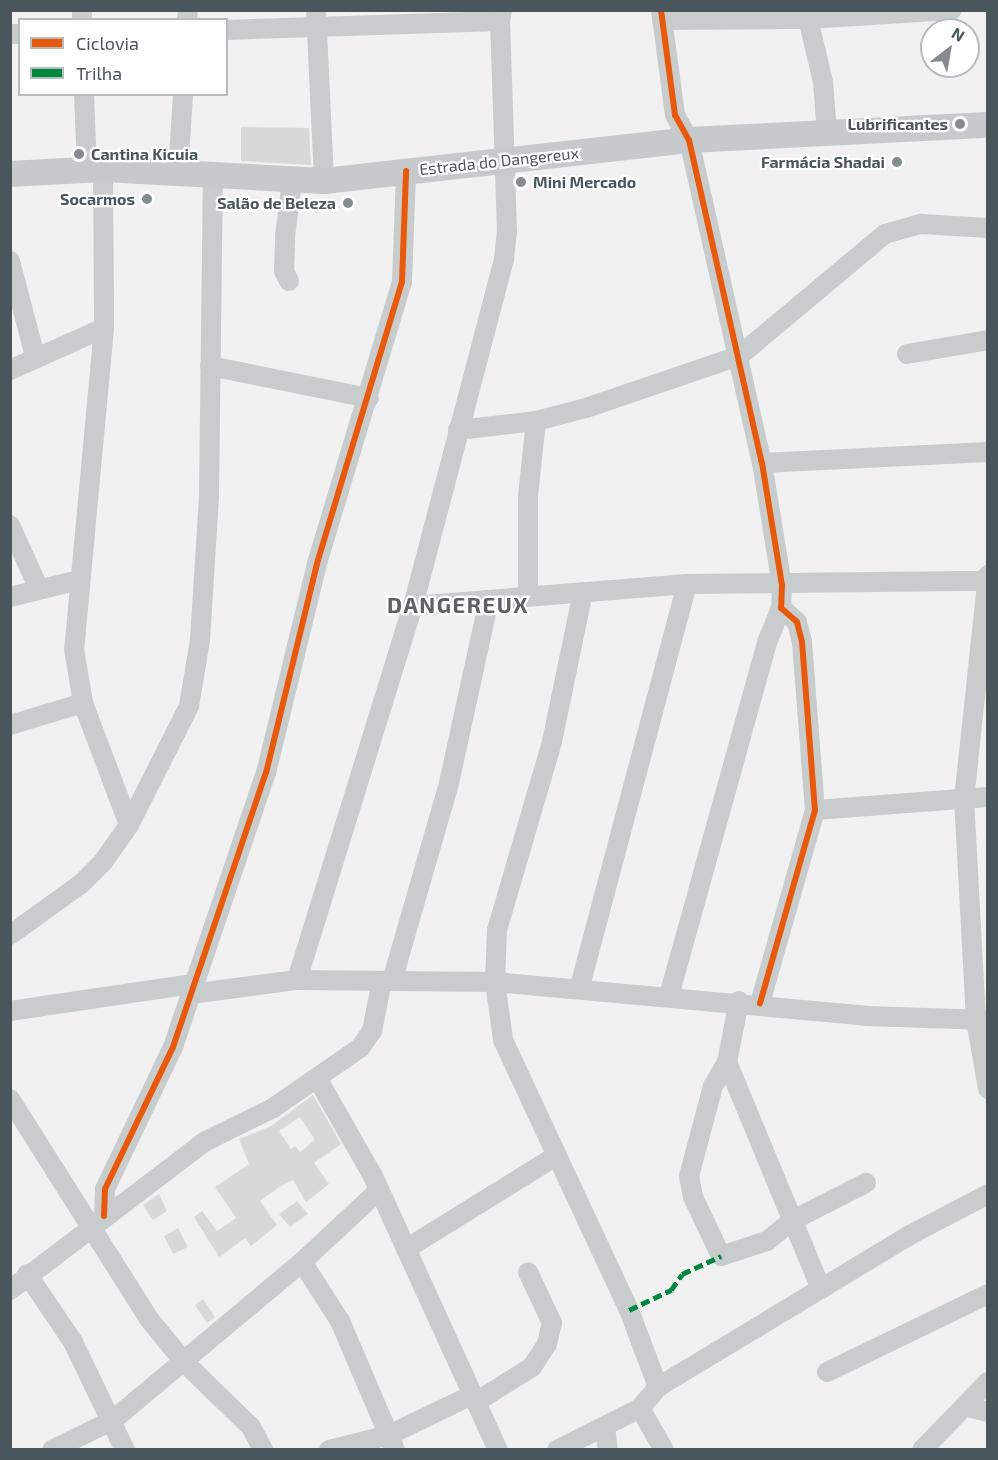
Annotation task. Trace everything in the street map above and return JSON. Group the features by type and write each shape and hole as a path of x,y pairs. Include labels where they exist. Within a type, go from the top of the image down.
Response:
{"main road":[{"name":"Estrada do Dangereux","path":"10,174 95,170 324,181 689,140 987,125"}],"street":[{"path":"316,10 324,181"},
{"path":"669,996 768,640 781,608 782,585 762,463 740,356 689,140 675,114 661,15 807,15 952,10"},
{"path":"807,15 823,82 827,133"},
{"path":"228,30 316,31 417,17 501,16 501,160 506,244 413,606 297,980"},
{"path":"84,96 95,170 104,328 88,525 79,580 74,649 83,703 129,825"},
{"path":"178,174 183,96"},
{"path":"97,1221 105,1189 173,1047 266,773 318,560 369,398 404,271 406,171"},
{"path":"10,935 81,884 129,825 181,729 196,673 209,496 213,175"},
{"path":"289,281 284,271 285,236 292,181"},
{"path":"458,430 537,421 740,356 885,234 921,224 987,228"},
{"path":"10,261 35,356"},
{"path":"10,370 35,356 104,328"},
{"path":"907,354 987,340"},
{"path":"210,366 369,398"},
{"path":"528,595 528,496 537,421"},
{"path":"762,463 987,452"},
{"path":"10,525 38,587"},
{"path":"987,575 964,798 987,1089"},
{"path":"10,597 38,587 79,580"},
{"path":"413,606 687,584 987,582"},
{"path":"580,987 687,584"},
{"path":"583,592 552,742 501,912 495,982 503,1040 630,1310 658,1387"},
{"path":"10,1290 27,1274 204,1142 273,1108 367,1040 449,783 489,600"},
{"path":"760,1003 814,810 801,631 781,608"},
{"path":"10,725 83,703"},
{"path":"814,810 987,797"},
{"path":"10,1011 192,989 297,980 495,982 739,1001 866,1016 982,1020"},
{"path":"739,1001 727,1062 713,1086 689,1176 693,1197 722,1256 768,1241 793,1220 866,1183"},
{"path":"727,1062 820,1289"},
{"path":"317,1078 373,1176 377,1192 406,1249 498,1449"},
{"path":"10,1099 18,1128 97,1221 149,1319 185,1363 245,1421 263,1449"},
{"path":"406,1249 556,1156"},
{"path":"52,1449 113,1420 185,1363 302,1262 377,1192"},
{"path":"557,1449 577,1443 640,1408 658,1387 820,1289 987,1194"},
{"path":"302,1262 340,1321 392,1442"},
{"path":"329,1449 392,1442 532,1367 547,1344 552,1323 528,1272"},
{"path":"27,1274 73,1342 113,1420 125,1449"},
{"path":"827,1372 987,1294"},
{"path":"922,1449 987,1382"},
{"path":"965,1406 987,1412"},
{"path":"640,1408 664,1449"},
{"path":"605,1427 608,1449"},
{"path":"577,1443 596,1449"}],"building":[{"path":"241,127 309,128 311,165 241,161"},
{"path":"313,1095 341,1144 314,1163 329,1184 306,1202 293,1180 278,1188 260,1201 277,1225 251,1246 245,1238 219,1257 194,1217 202,1211 217,1231 236,1218 215,1187 249,1164 239,1139 271,1126","holes":["300,1117 315,1140 300,1152 295,1146 291,1149 279,1131"]},
{"path":"159,1194 167,1211 153,1220 143,1205"},
{"path":"297,1201 308,1214 290,1227 279,1214"},
{"path":"178,1228 188,1247 173,1254 164,1236"},
{"path":"203,1299 215,1317 207,1323 195,1305"}],"marked path":[{"path":"629,1310 671,1290 682,1274 721,1256"}],"cycle path":[{"path":"661,10 675,115 689,140 762,463 782,585 781,608 797,622 802,642 815,810 760,1003"},
{"path":"104,1216 105,1189 173,1047 266,773 318,560 402,282 406,171"}],"place":[{"name":"Lubrificantes","path":"960,124"},
{"name":"Cantina Kicuia","path":"79,154"},
{"name":"Farmácia Shadai","path":"897,162"},
{"name":"Mini Mercado","path":"521,182"},
{"name":"Socarmos","path":"147,199"},
{"name":"Salão de Beleza","path":"348,203"}],"district":[{"name":"DANGEREUX","path":"458,605"}]}
